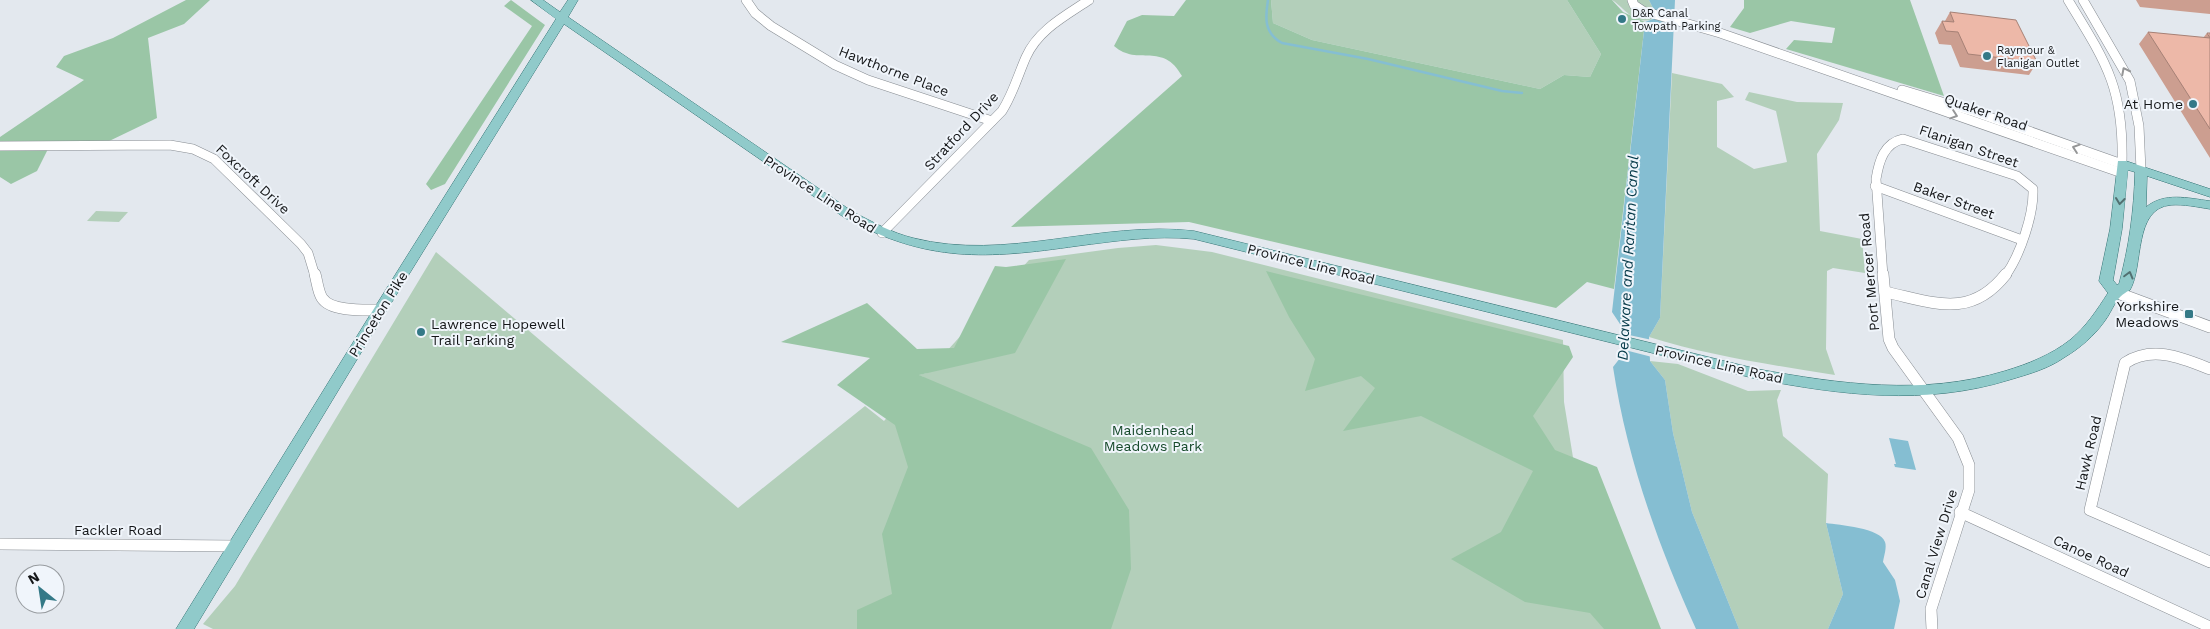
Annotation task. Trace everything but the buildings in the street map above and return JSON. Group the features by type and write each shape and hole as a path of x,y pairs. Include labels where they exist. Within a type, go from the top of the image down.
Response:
{"main road":[{"name":"Province Line Road","path":"536,0 849,215 882,233 923,246 989,252 1012,251 1139,234 1176,233 1194,235 1614,340 1767,376 1822,386 1893,391 1925,390 1975,384 2010,376 2058,355 2088,332 2108,306 2115,292 2125,287 2135,252 2139,222 2141,175"},
{"name":"Princeton Pike","path":"185,629 572,0"},
{"path":"2115,292 2106,281 2116,229 2122,168 2210,204"},
{"path":"2141,175 2210,193"},
{"path":"2139,222 2150,208 2161,202 2179,201 2210,204"}],"street":[{"name":"Hawthorne Place","path":"748,0 755,13 771,26 835,65 868,80 992,121"},
{"name":"Quaker Road","path":"1632,0 1637,8 1649,13 1675,19 2122,168"},
{"path":"2083,0 2130,81 2139,126 2141,175"},
{"name":"Stratford Drive","path":"882,233 992,121 1010,99 1026,58 1038,39 1056,22 1084,1"},
{"path":"2070,3 2088,8"},
{"path":"2070,3 2108,68 2115,85 2118,101 2122,168"},
{"name":"Flanigan Street","path":"1892,138 1914,141 2030,182 2033,193 2022,240"},
{"name":"Port Mercer Road","path":"1892,138 1878,165 1875,186 1889,339 1893,348 1925,390"},
{"name":"Foxcroft Drive","path":"0,146 170,145 206,153 301,244 308,253 322,298 327,303 342,307 380,310"},
{"name":"Baker Street","path":"1875,186 2022,240"},
{"path":"1885,292 1940,304 1972,303 2003,280 2015,262 2022,240"},
{"path":"2115,292 2210,327"},
{"name":"Hawk Road","path":"2210,369 2160,354 2138,355 2125,363 2090,510 2210,562"},
{"name":"Canal View Drive","path":"1925,390 1958,438 1969,466 1969,490 1960,512 1931,609 1932,629"},
{"name":"Canoe Road","path":"1960,512 2210,626"},
{"name":"Fackler Road","path":"0,544 236,546"}],"green space":[{"path":"186,0 210,0 184,24 148,38 157,118 103,144 50,145 37,171 11,184 0,177 0,137 84,80 56,67 64,56 113,38"},
{"path":"511,0 545,25 445,184 431,190 426,184 532,26 504,6"},
{"path":"1186,0 1271,0 1273,23 1312,40 1540,89 1564,75 1590,77 1601,54 1567,0 1612,0 1623,12 1645,22 1614,289 1587,282 1556,308 1189,222 1011,227 1182,76 1175,66 1167,60 1158,57 1132,55 1114,46 1127,21 1142,15 1174,16"},
{"path":"1271,0 1567,0 1601,54 1590,77 1564,75 1540,89 1312,40 1273,23"},
{"path":"1612,0 1649,0 1654,10 1653,19 1646,21 1635,18"},
{"path":"1744,0 1910,0 1944,96 1786,49 1794,40 1832,43 1835,28 1791,21 1750,33 1730,27 1744,8"},
{"path":"1672,73 1722,84 1734,97 1717,101 1717,147 1754,169 1787,162 1776,111 1745,100 1749,92 1797,102 1843,103 1839,120 1817,154 1820,231 1862,239 1865,273 1833,268 1827,271 1826,349 1835,375 1718,355 1649,337 1660,318"},
{"path":"96,211 128,212 119,222 87,221"},
{"name":"Maidenhead Meadows Park","path":"1156,245 1212,252 1563,340 1564,402 1577,482 1626,629 213,629 203,624 235,586 436,252 738,508 865,406 884,421 923,377 918,375 927,373 1029,260"},
{"path":"1066,259 1015,353 919,375 1091,448 1129,510 1131,569 1111,629 857,629 857,610 892,594 882,534 908,467 895,425 837,385 870,358 781,342 867,303 917,349 954,348 995,266 1006,267"},
{"path":"1266,271 1569,346 1573,357 1533,416 1555,450 1597,467 1661,629 1604,629 1590,613 1525,602 1451,559 1501,532 1533,471 1421,416 1343,431 1375,388 1361,376 1305,391 1315,359 1289,317"},
{"path":"1650,361 1678,364 1748,391 1781,390 1777,400 1783,436 1828,474 1826,523 1843,594 1828,629 1739,629 1692,512 1673,433 1665,380"}],"water":[{"name":"Delaware and Raritan Canal","path":"1649,0 1675,0 1660,318 1649,337 1650,361 1665,380 1673,433 1692,512 1739,629 1696,629 1669,566 1645,501 1627,435 1613,367 1624,353 1622,327 1612,312 1645,22 1653,19 1654,10"},
{"path":"1889,438 1908,441 1916,470 1895,467 1894,464 1896,464"},
{"path":"1826,523 1868,530 1882,537 1886,544 1883,562 1895,580 1900,601 1894,629 1828,629 1843,594"}],"pier":[{"path":"1620,333 1652,340 1652,357 1621,349"}],"waterway":[{"path":"1268,0 1267,24 1272,35 1282,43 1368,59 1502,91 1522,93"}],"place":[{"name":"D&R Canal Towpath Parking","path":"1622,19"},
{"name":"Raymour & Flanigan Outlet","path":"1987,56"},
{"name":"At Home","path":"2193,104"},
{"name":"Yorkshire Meadows","path":"2189,314"},
{"name":"Lawrence Hopewell Trail Parking","path":"421,332"}]}
